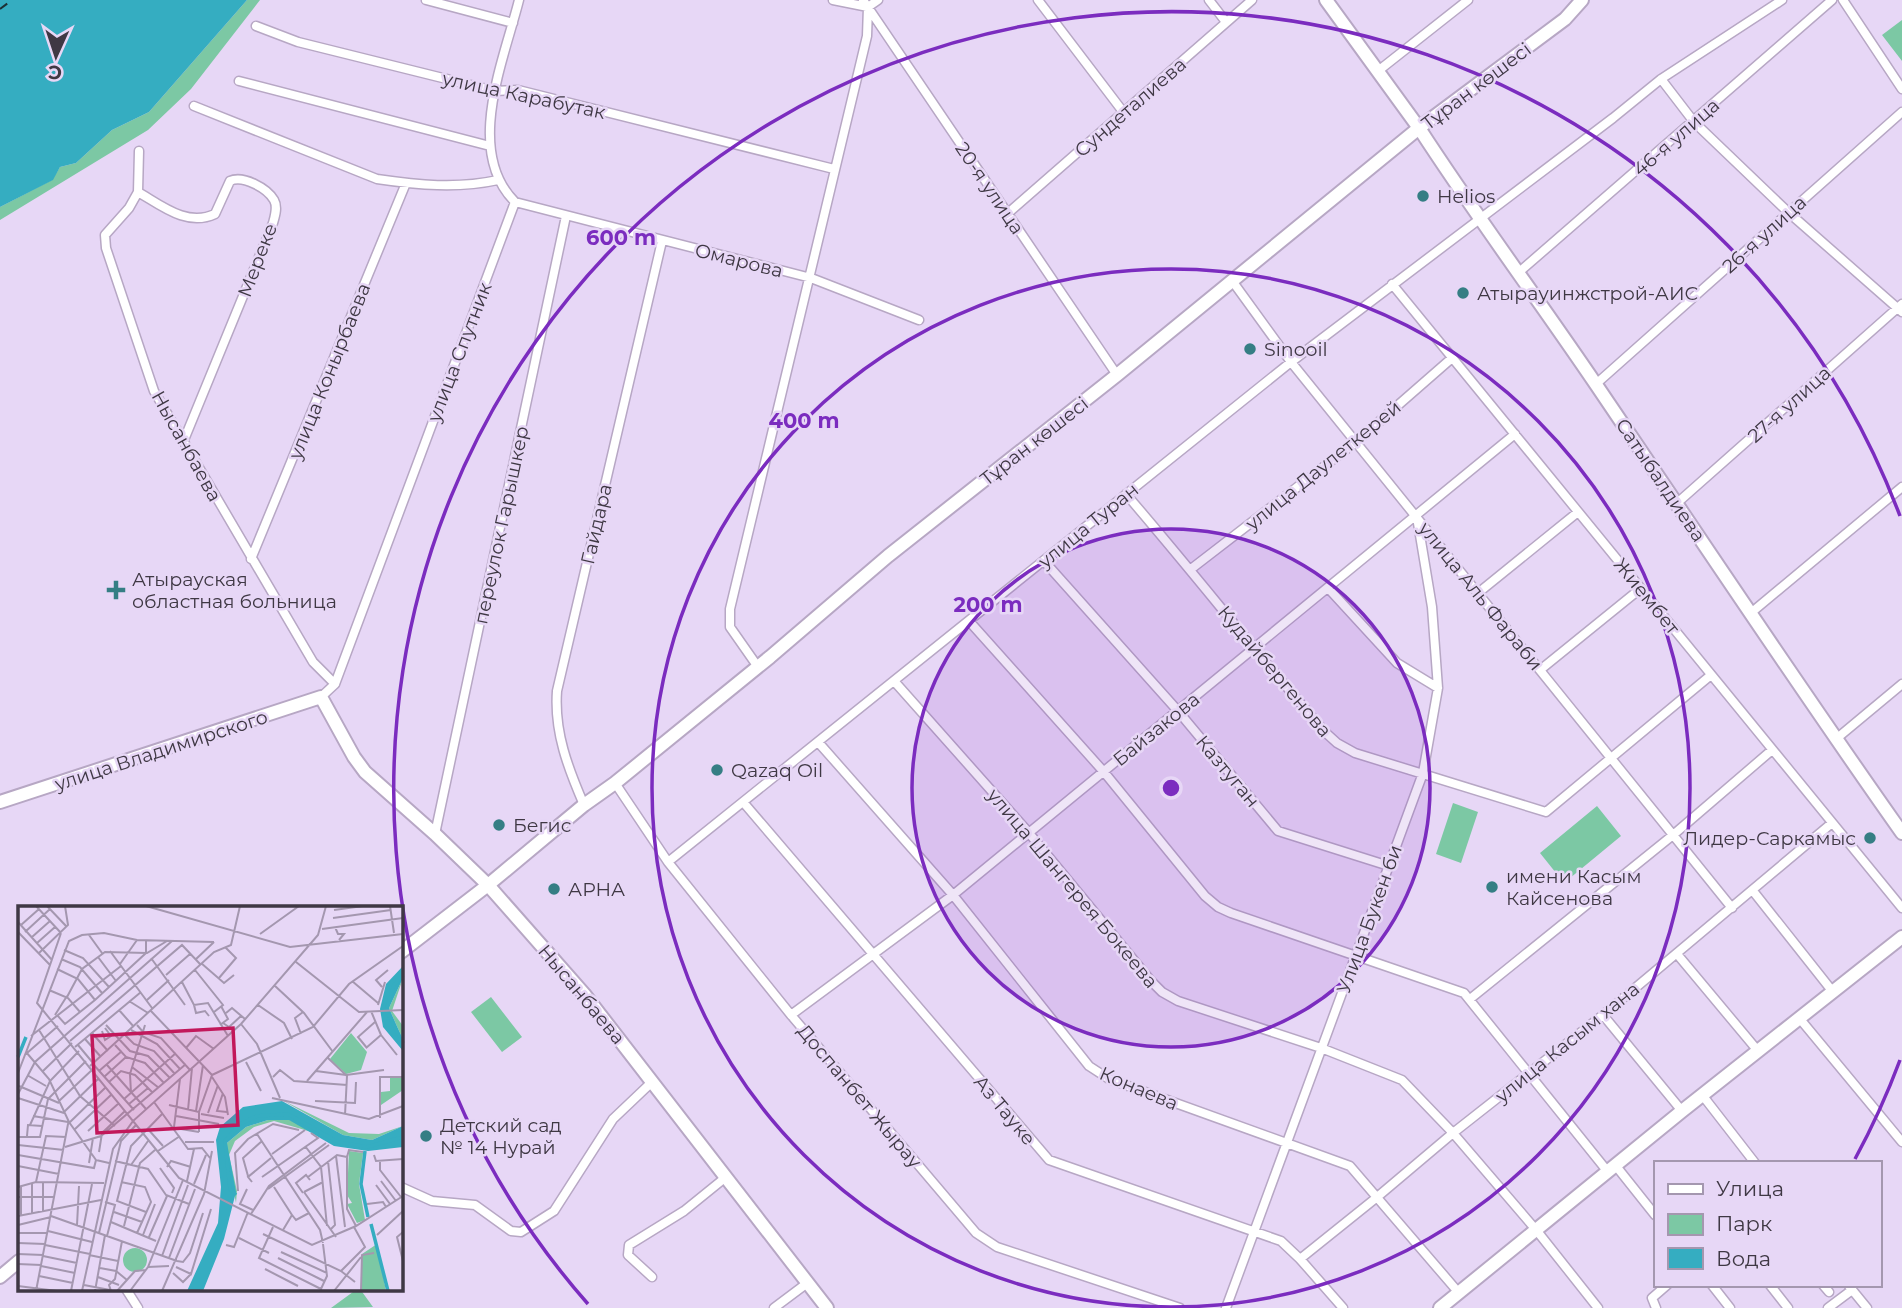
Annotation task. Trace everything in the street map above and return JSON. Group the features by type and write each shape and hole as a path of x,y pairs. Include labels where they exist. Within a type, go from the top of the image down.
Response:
{"street":[{"path":"426,0 513,23"},
{"path":"515,202 498,180 490,146 490,118 519,0"},
{"path":"833,0 866,4 878,0"},
{"path":"1038,0 1125,113"},
{"path":"1209,0 1226,22"},
{"name":"Сундеталиева","path":"1007,214 1252,0"},
{"name":"Сатыбалдиева","path":"1326,0 1419,128 1902,833"},
{"path":"1378,71 1468,0"},
{"name":"Тұран көшесі","path":"402,951 488,886 584,805 758,667 888,556 1233,282 1419,128 1565,19 1582,0"},
{"path":"1479,218 1661,79 1782,0"},
{"name":"46-я улица","path":"1518,273 1832,0"},
{"path":"1843,0 1902,89"},
{"path":"758,667 737,640 728,619 867,36 866,4"},
{"name":"20-я улица","path":"866,4 1117,375"},
{"name":"улица Карабутак","path":"256,26 298,42 495,91 518,90 834,169"},
{"path":"1661,79 1694,122 1788,212 1900,308"},
{"path":"239,81 490,146"},
{"path":"194,106 377,179 470,186 498,180"},
{"name":"26-я улица","path":"1596,384 1902,112"},
{"path":"138,192 139,151"},
{"name":"Мереке","path":"138,192 182,217 205,219 215,214 230,181 238,177 248,180 273,198 276,208 274,223 184,440"},
{"name":"улица Конырбаева","path":"251,559 406,183"},
{"name":"Нысанбаева","path":"138,192 105,235 106,248 155,391 313,662 335,684"},
{"name":"Омарова","path":"515,202 811,278 919,320"},
{"name":"улица Спутник","path":"321,697 335,684 515,202"},
{"name":"переулок Гарышкер","path":"435,834 566,216"},
{"name":"улица Туран","path":"668,862 1291,362 1479,218"},
{"name":"Гайдара","path":"584,805 566,761 558,731 555,711 557,691 662,240"},
{"name":"улица Аль Фараби","path":"1233,282 1291,362 1732,908"},
{"name":"Жиембет","path":"1392,284 1902,908"},
{"name":"27-я улица","path":"1676,504 1900,308"},
{"name":"улица Даулеткерей","path":"1191,569 1357,441 1452,358"},
{"name":"Байзакова","path":"791,1015 953,895 1515,435"},
{"path":"1752,612 1902,487"},
{"name":"Кудайбергенова","path":"1126,494 1191,569 1254,650 1337,743 1354,753 1546,812 1612,759"},
{"path":"1478,593 1578,512"},
{"name":"Улица Букен би","path":"1226,1308 1423,773 1438,688 1432,607 1417,517"},
{"name":"Казтуган","path":"1044,561 1178,711 1278,831 1389,866"},
{"path":"1329,589 1397,663 1438,688"},
{"path":"1541,670 1640,589"},
{"path":"968,621 1104,772 1205,896 1217,907 1461,990 1529,1074 1654,1214"},
{"path":"1612,759 1711,675"},
{"name":"улица Шангерея Бокеева","path":"894,681 1029,833 1162,992 1178,1001 1321,1048 1398,1077 1453,1133 1537,1231 1598,1308"},
{"path":"1836,740 1902,684"},
{"name":"Нысанбаева","path":"321,697 365,772 435,834 488,886 584,993 827,1308"},
{"name":"улица Владимирского","path":"0,803 321,697"},
{"name":"Конаева","path":"818,742 953,895 1089,1066 1100,1074 1286,1145 1350,1166 1458,1293"},
{"path":"1469,999 1673,835 1772,750"},
{"name":"Доспанбет Жырау","path":"614,783 668,862 791,1015 975,1233 986,1241 1180,1308"},
{"name":"Аз Тауке","path":"743,802 1049,1160 1281,1241 1343,1308"},
{"name":"улица Касым хана","path":"1300,1259 1453,1133 1603,1015 1832,823"},
{"path":"1753,891 1833,992"},
{"path":"1440,1308 1902,937"},
{"path":"1676,954 1758,1051"},
{"path":"1603,1015 1682,1111"},
{"path":"1800,1019 1902,1142"},
{"path":"402,1187 432,1201 475,1205 511,1231 521,1232 554,1211 612,1119 653,1082"},
{"path":"1703,1096 1753,1161"},
{"path":"652,1277 628,1255 629,1245 684,1211 726,1177"},
{"path":"0,1277 18,1262"},
{"path":"774,1308 806,1284"},
{"path":"1656,1308 1652,1298 1665,1287"},
{"path":"1714,1287 1730,1308"},
{"path":"1772,1287 1788,1308"},
{"path":"1828,1308 1851,1287 1867,1308"},
{"path":"127,1290 138,1308"}],"green space":[{"path":"247,0 260,0 191,89 148,130 0,220 0,207 52,180 60,167 76,163 112,130 149,112"},
{"path":"1902,20 1902,61 1882,35"},
{"path":"1453,803 1478,812 1461,863 1436,854"},
{"path":"1597,806 1621,836 1564,883 1540,853"},
{"path":"491,997 522,1037 502,1052 471,1012"},
{"path":"356,1290 361,1290 373,1307 331,1308"}],"water":[{"path":"0,0 247,0 149,112 112,130 76,163 60,167 53,180 0,207"}],"ferry route":[{"path":"0,9 12,0"}],"place":[{"name":"Helios","path":"1423,196"},
{"name":"Атырауинжстрой-АИС","path":"1463,293"},
{"name":"Sinooil","path":"1250,349"},
{"name":"Атырауская областная больница","path":"116,590"},
{"name":"Qazaq Oil","path":"717,770"},
{"name":"Бегис","path":"499,825"},
{"name":"Лидер-Саркамыс","path":"1870,838"},
{"name":"имени Касым Кайсенова","path":"1492,887"},
{"name":"АРНА","path":"554,889"},
{"name":"Детский сад № 14 Нурай","path":"426,1136"}]}
